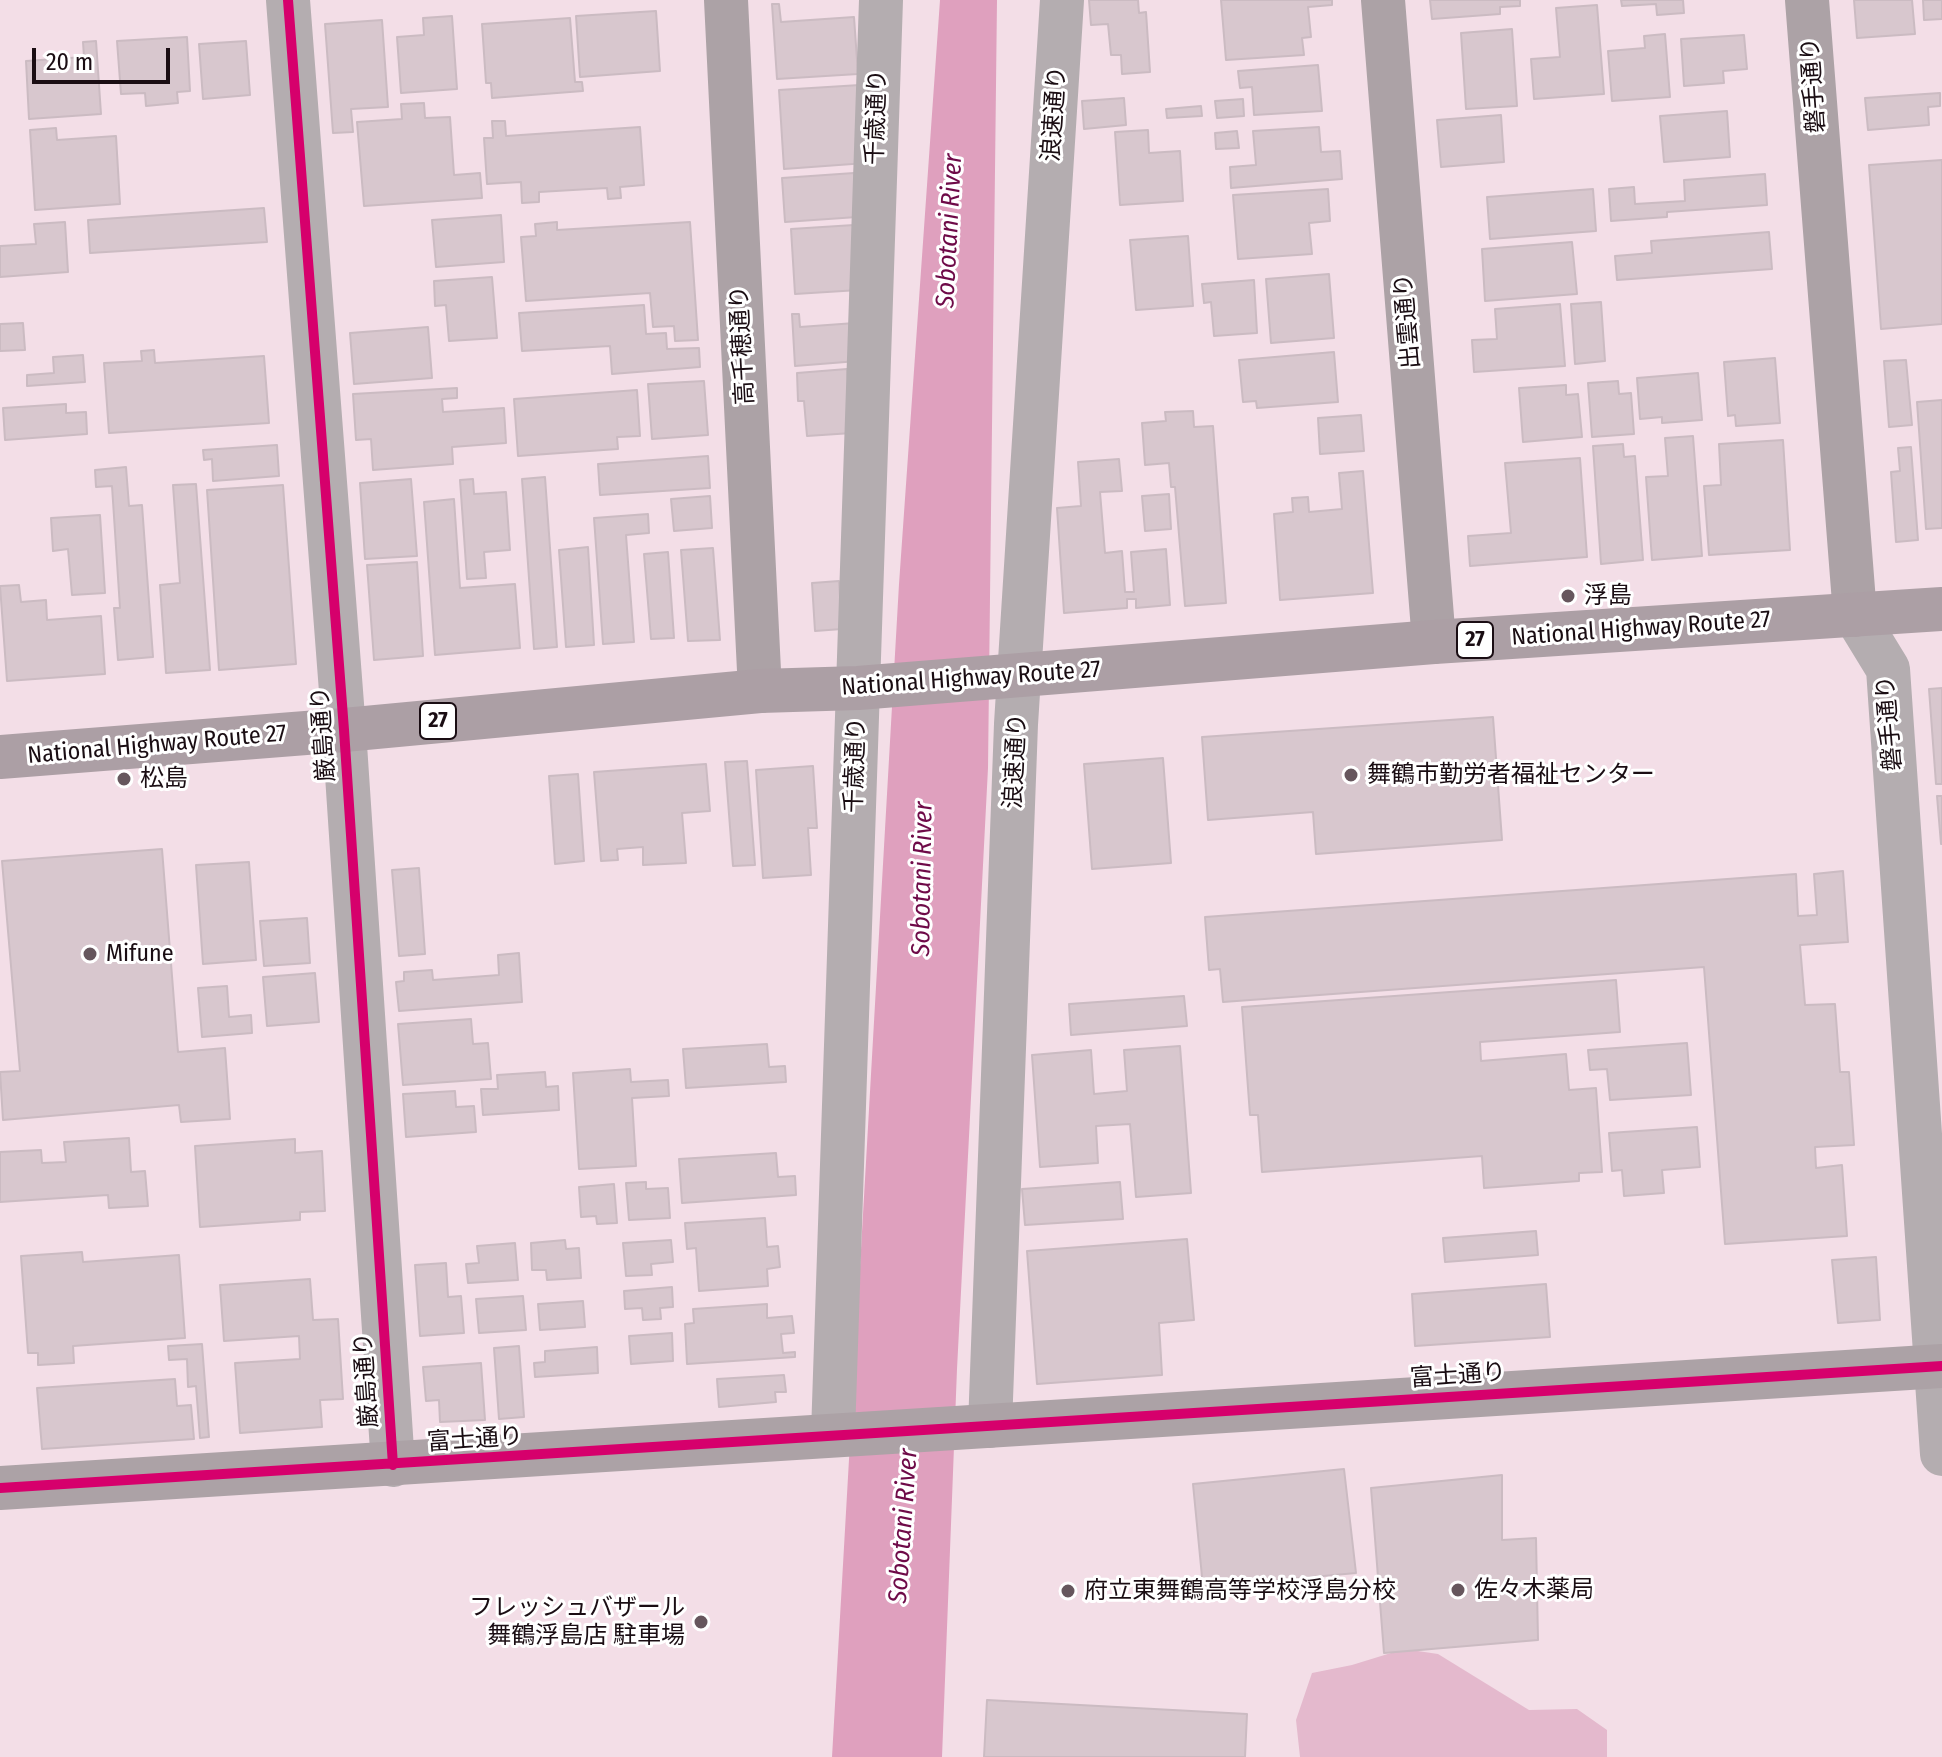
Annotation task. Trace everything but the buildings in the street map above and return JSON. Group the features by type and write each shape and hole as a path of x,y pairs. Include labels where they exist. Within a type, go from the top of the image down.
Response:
{"highway":[{"name":"National Highway Route 27","path":"0,757 344,730 760,691 868,687 1434,642 1942,609"}],"street":[{"name":"厳島通り","path":"288,0 344,730 393,1465"},
{"name":"高千穂通り","path":"726,0 760,691"},
{"name":"千歳通り","path":"844,1435 868,687 881,0"},
{"name":"浪速通り","path":"983,1427 1014,676 1062,0"},
{"name":"出雲通り","path":"1383,0 1434,642"},
{"name":"磐手通り","path":"1807,0 1855,615 1888,669 1942,1454"},
{"name":"富士通り","path":"0,1488 1938,1366"}],"shaded area":[{"path":"1404,1649 1438,1654 1529,1710 1577,1709 1607,1730 1607,1757 1300,1757 1296,1720 1312,1673"}],"water":[{"name":"Sobotani River","path":"940,0 997,0 988,768 957,1369 942,1757 832,1757 899,584"}],"cycle path":[{"path":"288,0 344,730 393,1465"},
{"path":"0,1488 1942,1366"}],"place":[{"name":"浮島","path":"1568,596"},
{"name":"舞鶴市勤労者福祉センター","path":"1351,775"},
{"name":"松島","path":"124,779"},
{"name":"Mifune","path":"90,954"},
{"name":"佐々木薬局","path":"1458,1590"},
{"name":"府立東舞鶴高等学校浮島分校","path":"1068,1591"},
{"name":"フレッシュバザール 舞鶴浮島店 駐車場","path":"701,1622"}]}
